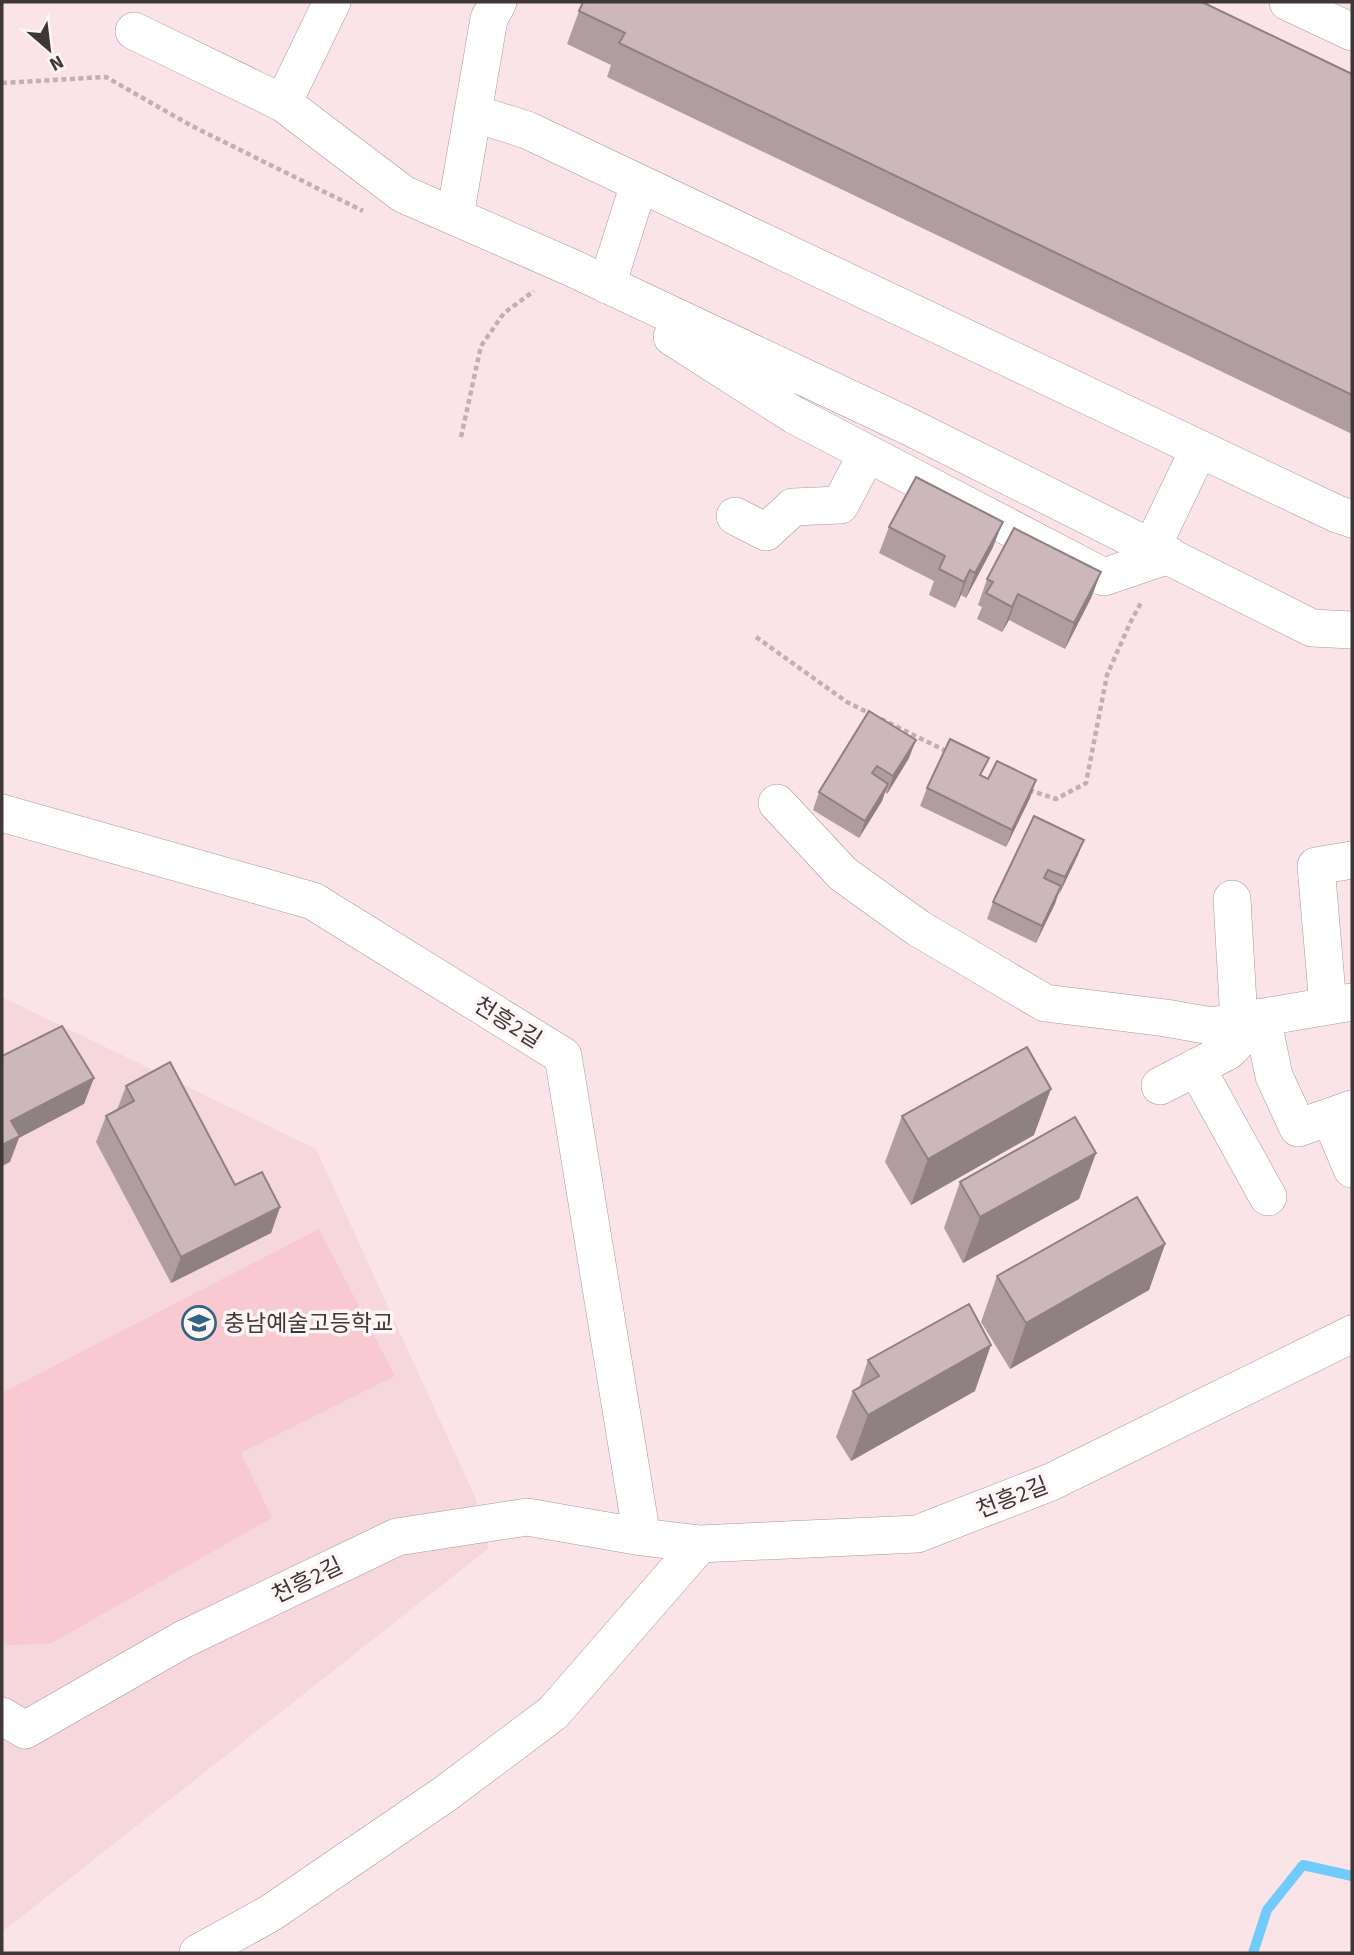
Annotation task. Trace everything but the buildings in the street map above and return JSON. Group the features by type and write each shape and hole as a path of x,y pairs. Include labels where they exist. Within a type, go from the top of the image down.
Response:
{"street":[{"path":"283,103 332,2"},
{"path":"455,216 489,19 498,2"},
{"path":"1289,2 1352,32"},
{"path":"134,32 283,103 403,194 607,285 912,428 1312,628 1352,630"},
{"path":"473,113 527,130 1352,519"},
{"path":"607,285 639,184"},
{"path":"672,337 794,415 1104,577 1160,551 1199,449"},
{"path":"735,516 766,532 793,507 840,505 867,454"},
{"path":"777,803 843,874 918,928 1045,1003 1211,1026 1340,1004 1316,866 1352,860"},
{"name":"천흥2길","path":"2,813 313,901 563,1056 642,1537"},
{"path":"1232,899 1250,1019 1274,1076 1298,1128 1341,1113 1352,1170"},
{"path":"1160,1086 1228,1051 1250,1019"},
{"path":"1196,1068 1268,1197"},
{"name":"천흥2길","path":"2,1716 25,1730 182,1640 397,1537 527,1517 700,1544 917,1534 1051,1482 1352,1334"},
{"path":"198,1953 269,1914 445,1794 553,1713 700,1544"}],"path":[{"path":"2,83 106,76 190,125 370,214"},
{"path":"461,437 481,346 504,313 538,288 526,283"},
{"path":"1020,787 1056,799 1086,783 1107,675 1160,551"},
{"path":"756,637 847,702 958,757"}],"shaded area":[{"name":"충남예술고등학교","path":"2,997 316,1149 475,1497 489,1548 2,1932"},
{"path":"319,1229 395,1376 241,1453 272,1518 50,1644 6,1645 2,1635 2,1393"}],"waterway":[{"path":"1253,1953 1267,1910 1303,1865 1352,1876"}],"place":[{"name":"충남예술고등학교","path":"199,1323"}]}
